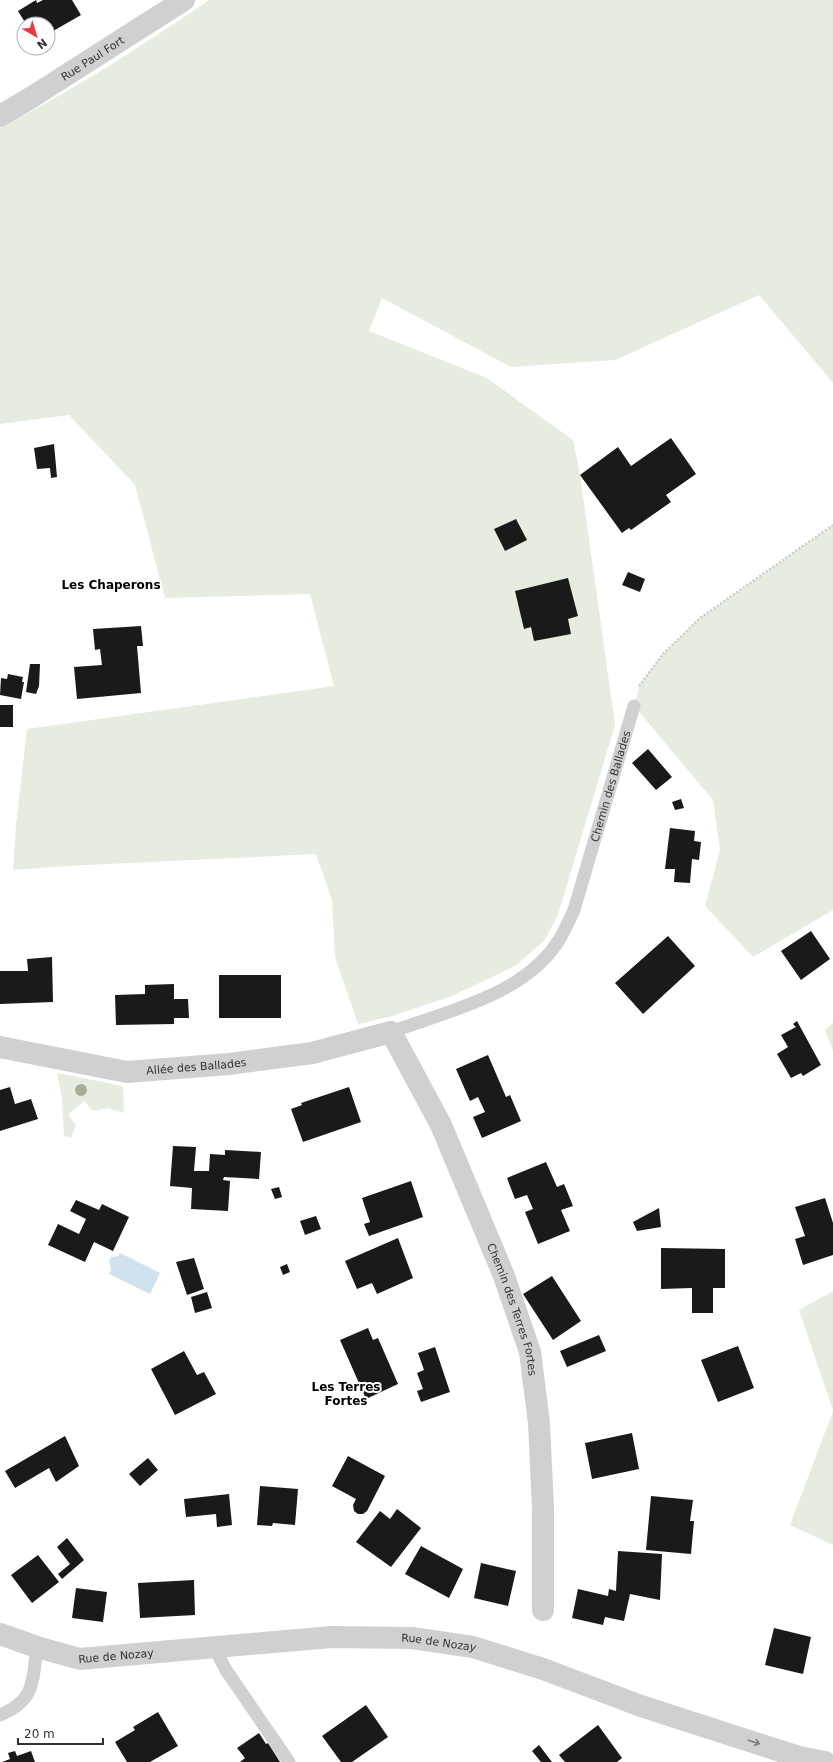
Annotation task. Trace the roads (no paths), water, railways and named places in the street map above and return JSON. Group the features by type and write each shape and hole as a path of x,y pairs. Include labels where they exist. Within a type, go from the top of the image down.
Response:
{"street":[{"name":"Rue Paul Fort","path":"0,116 39,93 184,0"},
{"name":"Allée des Ballades","path":"0,1047 127,1072 229,1064 312,1053 390,1032"},
{"name":"Chemin des Terres Fortes","path":"390,1032 441,1124 504,1276 530,1352 539,1423 543,1501 543,1610"},
{"name":"Rue de Nozay","path":"0,1634 37,1647 80,1659 332,1637 412,1638 474,1647 542,1669 641,1706 799,1757 825,1762"}],"lane":[{"name":"Chemin des Ballades","path":"390,1032 460,1008 508,986 538,965 559,941 574,910 634,706"},
{"path":"0,1715 15,1709 29,1694 37,1647"},
{"path":"214,1647 226,1670 289,1762"}],"water":[{"path":"120,1253 160,1273 150,1294 109,1274 111,1270 109,1261 111,1257 118,1256"}],"district":[{"name":"Les Chaperons","path":"111,585"},
{"name":"Les Terres Fortes","path":"346,1394"}]}
